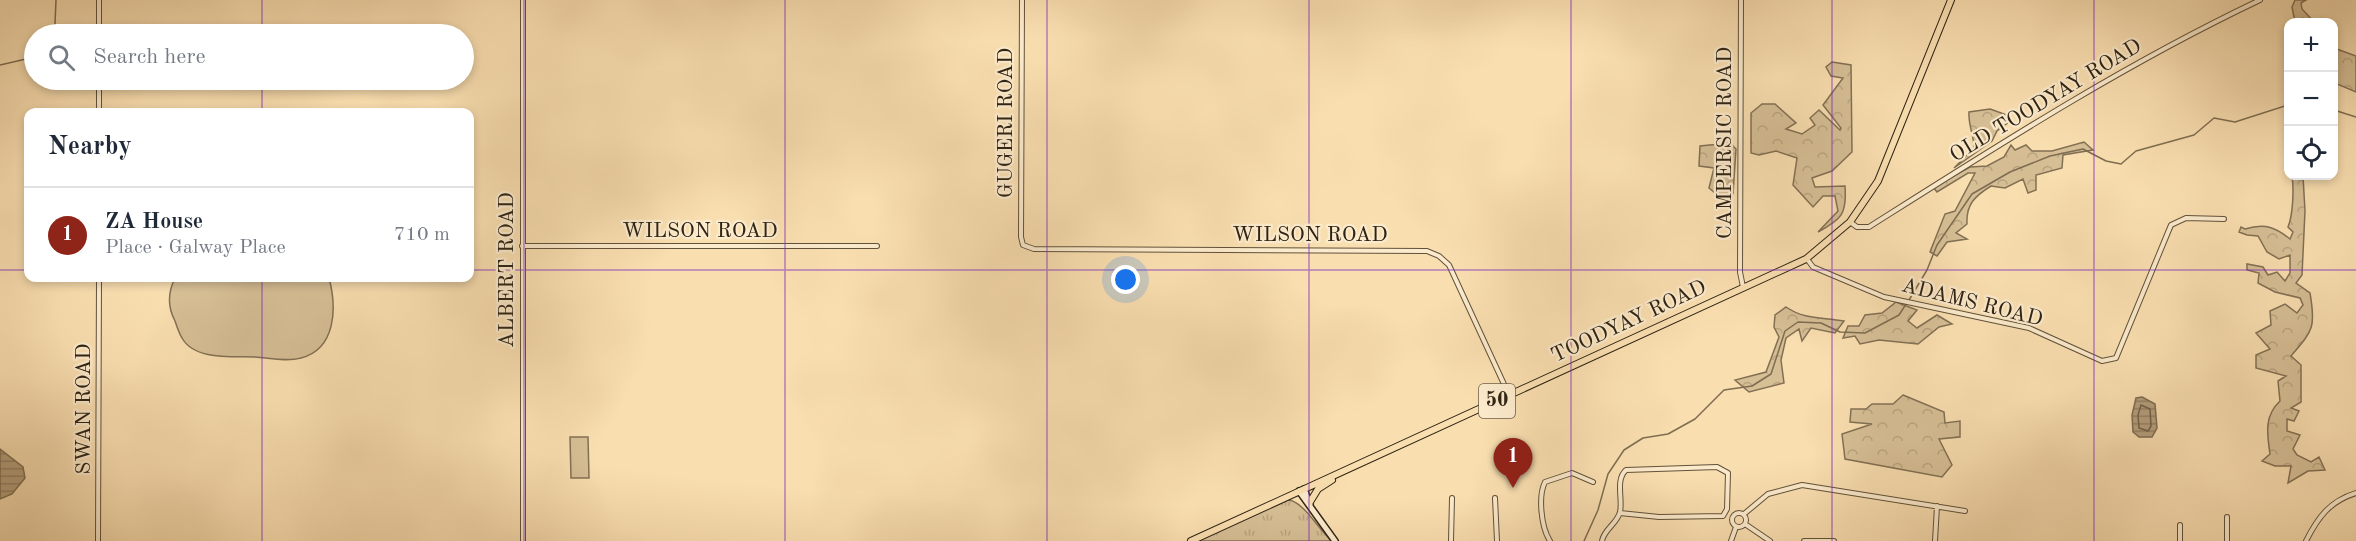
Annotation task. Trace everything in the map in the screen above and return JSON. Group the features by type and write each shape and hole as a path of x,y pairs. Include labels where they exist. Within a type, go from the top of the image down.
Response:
{"main road":[{"name":"TOODYAY ROAD","path":"1191,541 1806,259 1850,222 1878,181 1951,0"},
{"path":"1310,505 1318,489 1347,470"},
{"path":"1301,490 1335,541"}],"street":[{"path":"99,0 99,24"},
{"name":"ALBERT ROAD","path":"523,0 523,541"},
{"name":"GUGERI ROAD","path":"1022,0 1021,237 1023,245"},
{"name":"CAMPERSIC ROAD","path":"1741,0 1740,272 1743,286"},
{"name":"OLD TOODYAY ROAD","path":"1850,222 1857,227 1869,227 2063,105 2183,37 2260,0"},
{"path":"99,90 99,108"},
{"name":"ADAMS ROAD","path":"1806,259 1813,267 1884,297 2029,328 2102,361 2116,358 2171,225 2186,218 2224,219"},
{"name":"WILSON ROAD","path":"1023,245 1034,249 1427,251 1439,255 1449,265 1509,395"},
{"name":"WILSON ROAD","path":"522,246 877,246"},
{"name":"SWAN ROAD","path":"98,541 99,282"},
{"path":"1602,541 1604,534 1620,513 1621,476 1626,470 1717,467 1728,473 1727,509 1723,516 1664,517 1620,513"},
{"path":"1550,541 1543,526 1544,484 1570,473 1593,482"},
{"path":"1782,480 1785,488"},
{"path":"1744,514 1768,495 1785,488 1810,486 1965,511"},
{"path":"2306,541 2316,521 2330,505 2356,493"},
{"path":"1451,541 1452,498"},
{"path":"1495,498 1497,541"},
{"path":"1935,541 1938,506"},
{"path":"1736,527 1732,522 1733,515 1738,512 1744,514"},
{"path":"1744,514 1745,524"},
{"path":"2227,517 2227,541"},
{"path":"1736,527 1745,524"},
{"path":"1745,524 1770,541"},
{"path":"2180,525 2180,541"},
{"path":"1731,541 1736,527"},
{"path":"1804,541 1833,541"}],"green space":[{"path":"2295,0 2306,0 2301,3 2302,9 2310,18 2294,18 2292,7"},
{"path":"2338,49 2356,56 2356,92 2338,84"},
{"path":"1832,62 1851,65 1852,152 1832,171 1812,178 1815,187 1845,186 1845,203 1841,215 1818,232 1838,211 1835,196 1823,196 1813,207 1793,185 1797,158 1776,151 1759,155 1751,153 1751,113 1762,104 1775,104 1796,123 1786,129 1802,134 1815,125 1810,118 1819,110 1840,130 1841,128 1823,105 1843,78 1831,76 1826,67"},
{"path":"1990,109 2007,115 2009,122 1997,131 1992,141 1954,168 1974,148 1969,112"},
{"path":"2084,142 2093,150 2063,155 2062,168 2036,175 2036,190 2028,193 2023,179 2005,188 1991,186 1985,190 1970,206 1967,224 1956,233 1967,239 1947,242 1937,256 1930,252 1945,214 1955,211 1975,173 1968,173 1937,192 1933,187 1970,167 1987,166 2004,157 2011,145 2015,150 2026,145 2032,151 2052,151"},
{"path":"1730,143 1736,149 1733,194 1720,197 1709,188 1714,168 1699,166 1700,146"},
{"path":"2292,180 2303,180 2305,211 2302,275 2296,283 2310,293 2313,314 2308,334 2291,356 2301,365 2301,402 2291,408 2299,411 2294,421 2287,419 2287,431 2300,435 2293,449 2297,455 2311,462 2319,457 2325,470 2308,471 2288,483 2291,466 2275,466 2262,461 2270,454 2268,425 2271,413 2280,401 2278,381 2286,376 2256,368 2256,355 2270,349 2256,333 2271,325 2270,311 2285,304 2297,313 2303,305 2300,298 2275,292 2258,283 2259,273 2247,270 2247,264 2263,267 2268,275 2277,272 2285,281 2290,273 2290,255 2279,259 2267,252 2258,236 2239,232 2241,227 2245,229 2264,226 2290,239 2293,232 2288,227"},
{"path":"174,282 330,282 333,302 331,326 321,346 313,353 301,358 284,360 205,354 196,351 182,338 172,315 171,289"},
{"path":"1896,302 1917,310 1908,321 1917,328 1937,315 1952,324 1939,327 1918,344 1879,340 1860,344 1855,336 1843,338 1848,326 1859,326 1865,315 1882,313"},
{"path":"1786,307 1807,316 1844,321 1835,333 1811,328 1802,341 1799,329 1786,338 1781,360 1784,383 1749,392 1735,380 1766,372 1779,337 1774,327 1775,315"},
{"path":"1903,395 1944,412 1945,423 1960,421 1960,437 1939,439 1952,465 1942,477 1845,459 1842,434 1872,424 1850,422 1851,409 1866,409 1872,404 1893,404"},
{"path":"570,437 588,437 589,478 571,478"},
{"path":"1290,500 1307,512 1332,541 1191,541 1278,501"}],"water":[{"path":"2142,397 2155,404 2157,428 2152,437 2139,437 2133,432 2132,415 2136,398"},
{"path":"0,449 23,467 25,478 12,494 0,499"}],"waterway":[{"path":"55,24 56,0"},
{"path":"0,65 24,59"},
{"path":"1909,300 1927,270 1937,245 1972,194 2010,172 2050,156 2083,149 2106,161 2121,164 2136,151 2194,135 2214,118 2235,122 2284,106"},
{"path":"2338,111 2356,117"},
{"path":"1584,541 1598,510 1608,474 1624,450 1643,438 1668,434 1695,419 1724,390 1752,386 1771,374 1785,331 1798,322 1821,323 1840,332 1865,333 1899,315 1906,304"}],"place":[{"name":"ZA House","path":"1513,488"}]}
